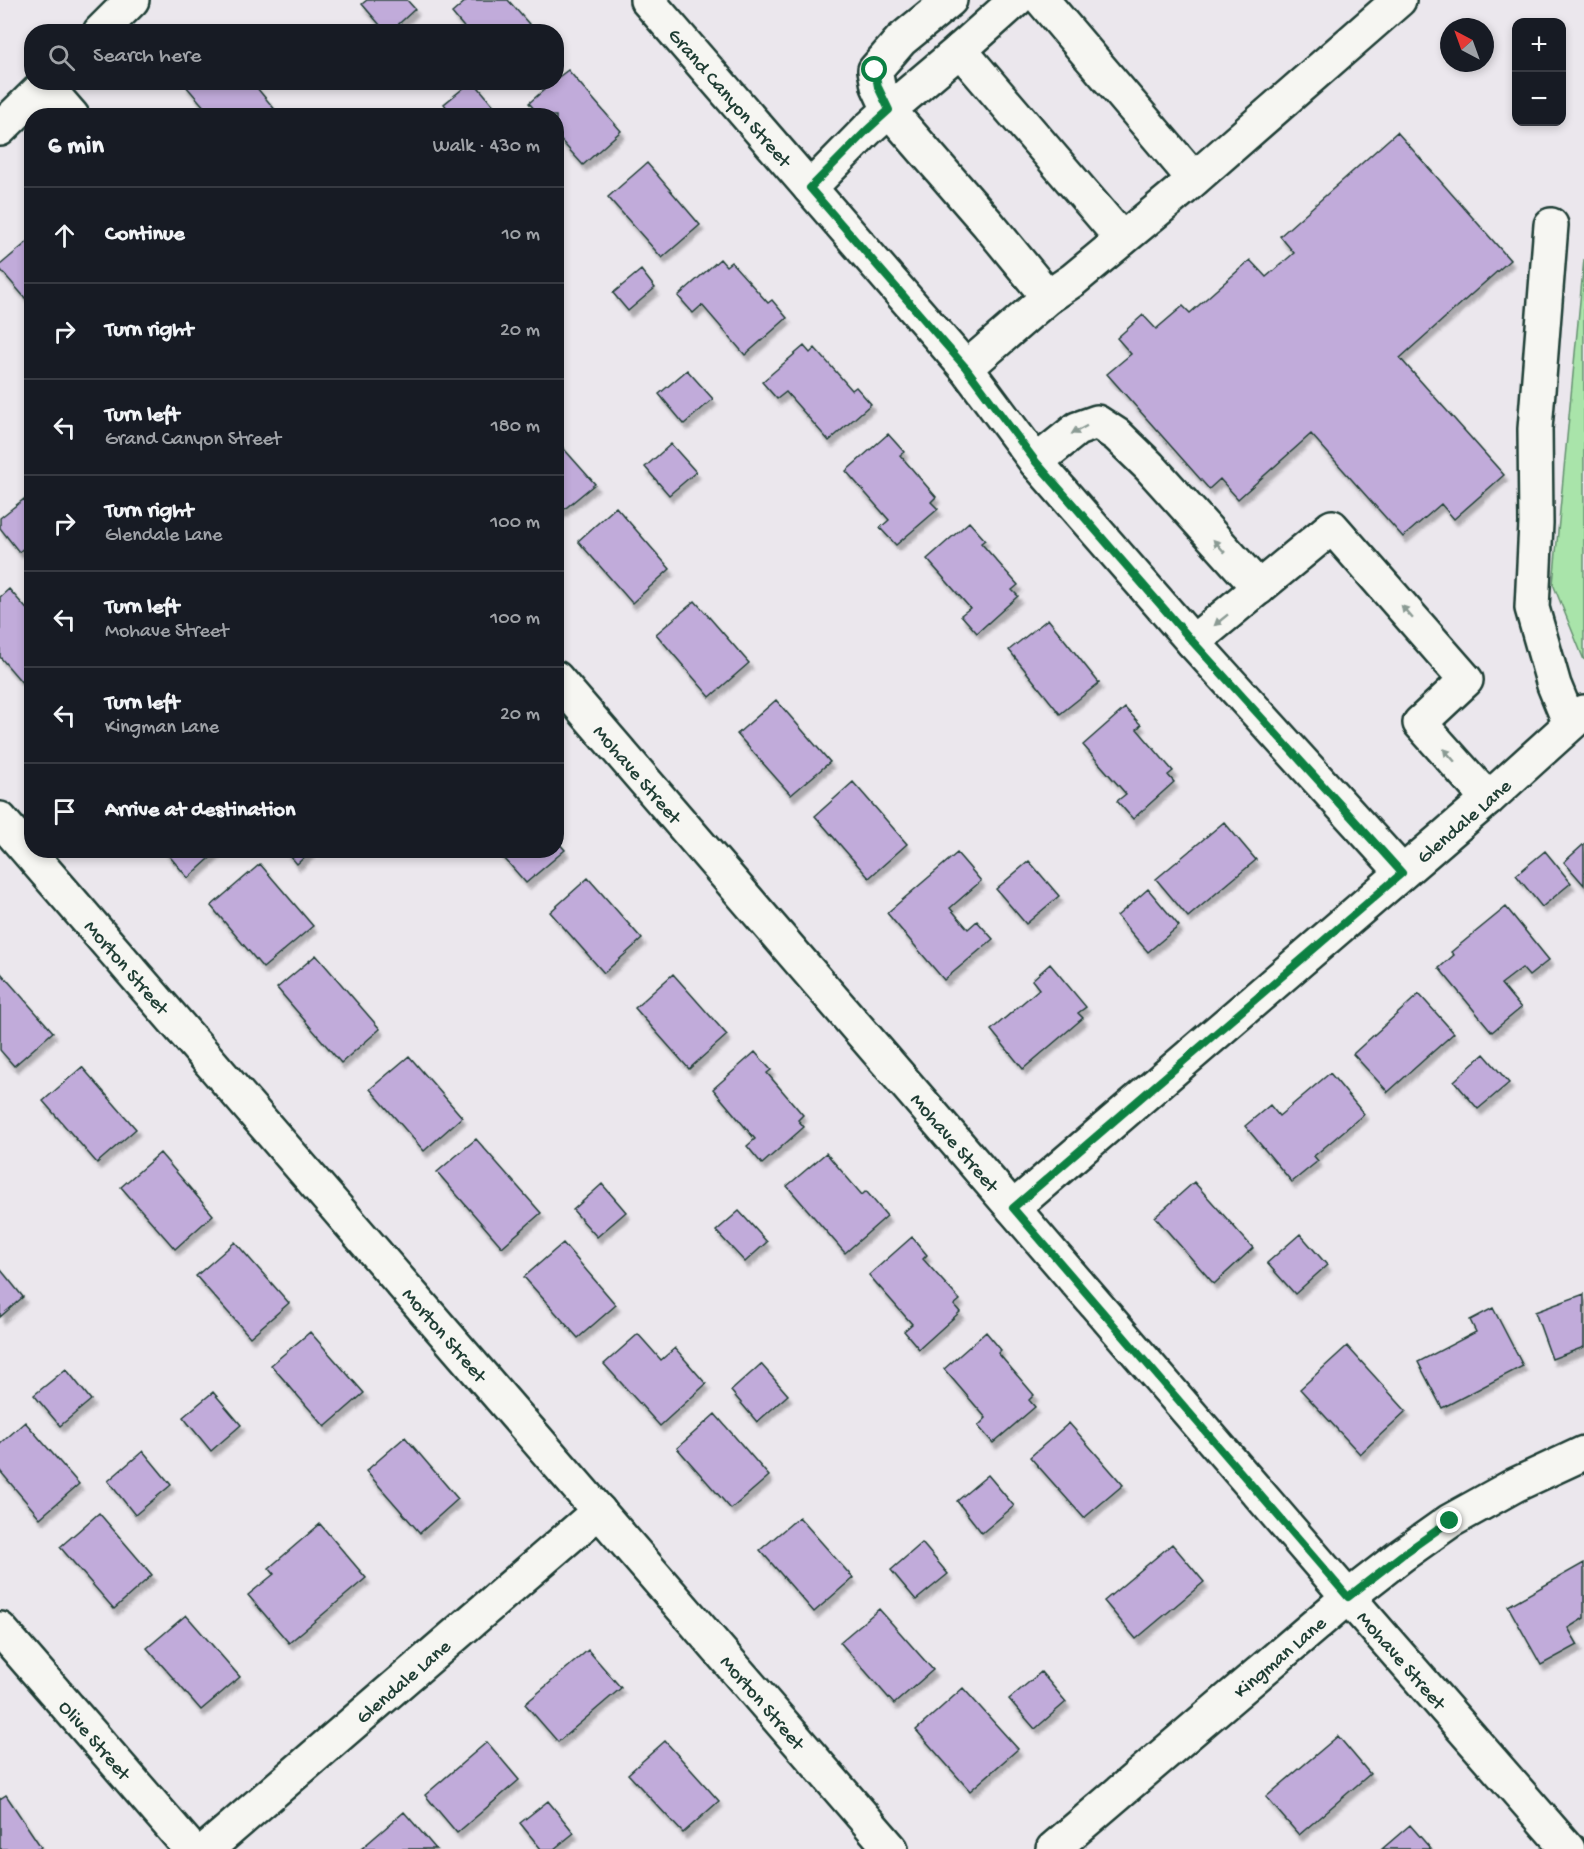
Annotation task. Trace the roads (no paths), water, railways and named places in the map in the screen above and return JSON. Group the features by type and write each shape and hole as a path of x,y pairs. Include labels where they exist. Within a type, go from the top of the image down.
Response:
{"street":[{"path":"108,24 132,0"},
{"name":"Grand Canyon Street","path":"646,0 966,368 1036,462 1193,642 1402,873"},
{"path":"950,0 901,40 875,70 878,87 889,110 1048,297"},
{"path":"810,188 867,130 1016,0"},
{"path":"1042,0 1194,179"},
{"path":"966,368 1048,297 1073,280 1194,179 1399,0"},
{"path":"960,50 1122,239"},
{"path":"0,129 40,90"},
{"path":"51,90 66,108"},
{"path":"1551,225 1535,429 1536,523 1532,608 1554,685 1577,718"},
{"path":"1036,462 1077,429 1097,422 1117,435 1149,466 1259,588"},
{"path":"1193,642 1332,527 1466,680 1420,723 1488,799"},
{"name":"Mohave Street","path":"564,687 1568,1849"},
{"name":"Glendale Lane","path":"1013,1208 1488,799 1577,718"},
{"name":"Morton Street","path":"0,819 24,847"},
{"name":"Morton Street","path":"34,858 891,1849"},
{"name":"Kingman Lane","path":"1053,1849 1348,1597 1402,1555 1450,1521 1515,1485 1584,1453"},
{"name":"Glendale Lane","path":"207,1849 599,1511"},
{"name":"Olive Street","path":"0,1629 191,1849"}]}
